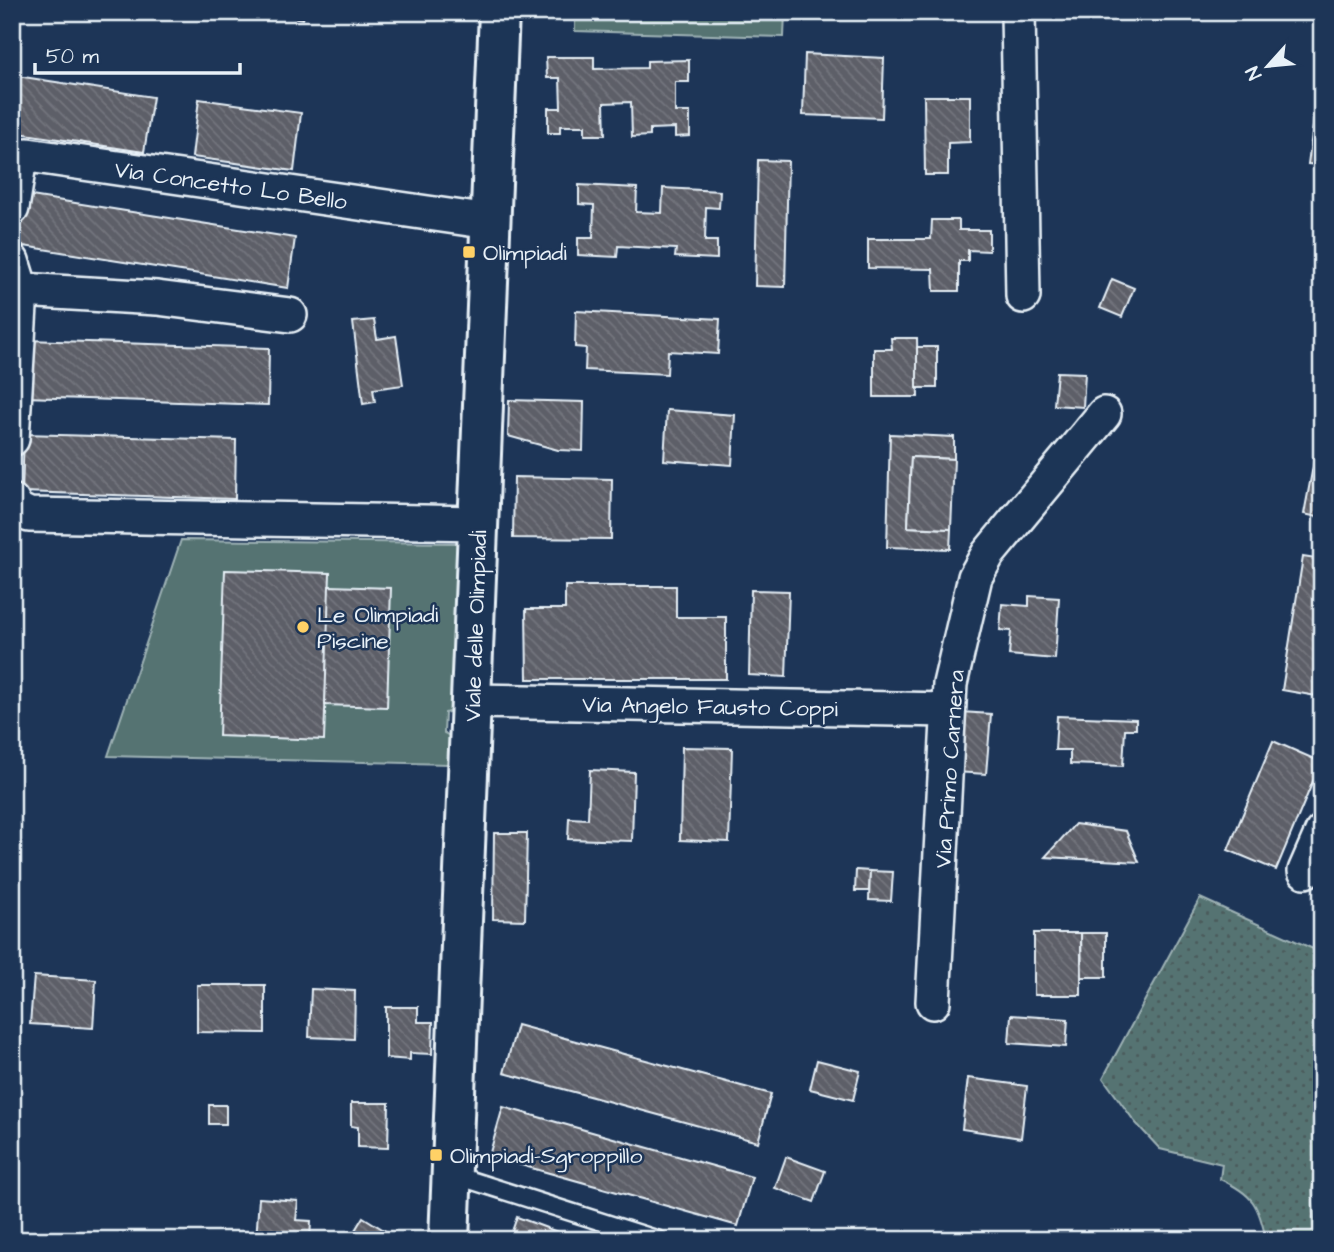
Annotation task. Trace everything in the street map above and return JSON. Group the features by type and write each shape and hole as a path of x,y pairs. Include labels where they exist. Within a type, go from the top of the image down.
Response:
{"street":[{"name":"Viale delle Olimpiadi","path":"449,1240 499,12"},
{"path":"1018,12 1023,296"},
{"name":"Via Concetto Lo Bello","path":"12,208 19,164 28,155 490,222"},
{"path":"12,439 17,276 290,315"},
{"name":"Via Primo Carnera","path":"933,1002 950,684 975,577 988,554 1104,414"},
{"path":"12,501 16,509 29,515 478,523"},
{"name":"Via Angelo Fausto Coppi","path":"472,702 948,710"},
{"path":"1304,871 1322,832"}],"lane":[{"path":"451,1174 659,1240"}],"green space":[{"path":"575,12 785,12 784,37 575,31"},
{"name":"Le Olimpiadi Piscine","path":"181,540 458,543 451,711 445,713 444,733 450,736 449,764 108,756"},
{"path":"1200,898 1322,953 1322,1148 1312,1189 1315,1231 1312,1240 1266,1240 1253,1202 1240,1190 1220,1179 1222,1164 1160,1149 1135,1122 1103,1078"}],"building":[{"path":"265,12 305,12 303,19"},
{"path":"521,12 563,12 563,16 521,16"},
{"path":"805,54 884,58 882,118 803,115"},
{"path":"546,57 594,57 594,69 647,68 647,61 689,60 689,82 675,82 675,112 690,112 690,136 675,137 675,128 650,129 650,136 632,137 631,102 604,103 605,135 585,135 585,126 560,126 560,133 548,133 548,108 561,108 560,78 547,78"},
{"path":"17,76 153,97 144,152 12,132"},
{"path":"924,96 970,96 970,142 948,143 948,175 925,175"},
{"path":"199,99 301,113 294,171 192,157"},
{"path":"1315,111 1322,112 1322,165 1308,164"},
{"path":"758,160 788,161 785,287 755,286"},
{"path":"579,185 637,188 636,212 662,213 663,188 720,191 719,208 706,207 705,241 717,241 717,259 675,257 676,249 618,246 617,257 578,255 578,238 593,238 594,205 579,204"},
{"path":"25,195 295,238 288,288 17,245"},
{"path":"932,220 959,220 959,230 989,230 989,251 968,250 968,261 959,261 959,291 934,291 933,269 868,268 868,239 931,239"},
{"path":"1112,279 1134,288 1122,317 1100,308"},
{"path":"576,311 720,319 718,354 668,351 667,374 585,370 586,348 575,347"},
{"path":"374,320 377,339 396,336 403,385 373,389 375,402 363,404 353,322"},
{"path":"891,338 917,338 918,397 874,397 874,349 892,349"},
{"path":"27,340 269,348 268,405 25,397"},
{"path":"917,347 937,347 937,388 917,388"},
{"path":"1057,372 1085,373 1083,407 1054,405"},
{"path":"509,400 584,402 583,451 558,450 508,436"},
{"path":"667,410 735,415 732,465 664,460"},
{"path":"1322,419 1322,518 1304,514"},
{"path":"24,434 236,440 235,499 22,492"},
{"path":"890,434 954,437 954,459 911,457 908,527 951,529 950,549 887,547"},
{"path":"911,457 954,459 951,529 908,527"},
{"path":"514,477 612,479 611,539 513,538"},
{"path":"1303,557 1322,560 1322,697 1282,690"},
{"path":"225,570 330,573 324,740 219,736"},
{"path":"329,586 391,588 387,707 325,705"},
{"path":"565,586 676,586 676,617 726,617 726,679 527,679 526,609 565,609"},
{"path":"751,590 789,591 786,677 749,675"},
{"path":"1029,596 1059,598 1055,659 1009,655 1011,631 1000,630 1002,604 1029,606"},
{"path":"961,712 991,714 986,774 956,772"},
{"path":"1057,716 1136,719 1136,729 1125,729 1123,766 1070,764 1070,750 1055,750"},
{"path":"1273,741 1321,762 1276,870 1228,850"},
{"path":"682,747 732,748 729,842 680,840"},
{"path":"590,770 634,772 632,841 568,839 569,818 588,819"},
{"path":"1075,824 1126,831 1139,862 1045,857"},
{"path":"494,833 527,833 525,920 493,919"},
{"path":"856,870 870,871 869,891 855,891"},
{"path":"870,871 893,872 891,901 869,900"},
{"path":"1034,933 1081,933 1081,995 1034,995"},
{"path":"1081,933 1106,933 1106,977 1082,977"},
{"path":"34,976 96,980 93,1028 30,1024"},
{"path":"197,985 265,985 265,1033 197,1032"},
{"path":"311,989 355,991 354,1039 309,1037"},
{"path":"386,1007 418,1007 418,1022 433,1022 432,1054 410,1053 410,1060 386,1058"},
{"path":"1011,1015 1068,1019 1066,1047 1009,1043"},
{"path":"517,1025 771,1094 758,1142 504,1073"},
{"path":"817,1060 860,1071 853,1100 810,1089"},
{"path":"968,1078 1027,1086 1021,1138 962,1129"},
{"path":"351,1103 389,1103 388,1148 358,1147 358,1127 351,1126"},
{"path":"209,1105 226,1105 226,1124 209,1124"},
{"path":"503,1107 752,1177 738,1226 489,1156"},
{"path":"786,1157 825,1171 814,1202 775,1188"},
{"path":"259,1198 298,1201 296,1220 311,1221 310,1240 256,1240"},
{"path":"363,1217 400,1240 349,1240"},
{"path":"517,1217 579,1240 509,1240"}],"place":[{"name":"Olimpiadi","path":"469,252"},
{"name":"Le Olimpiadi Piscine","path":"303,627"},
{"name":"Olimpiadi-Sgroppillo","path":"436,1155"}]}
